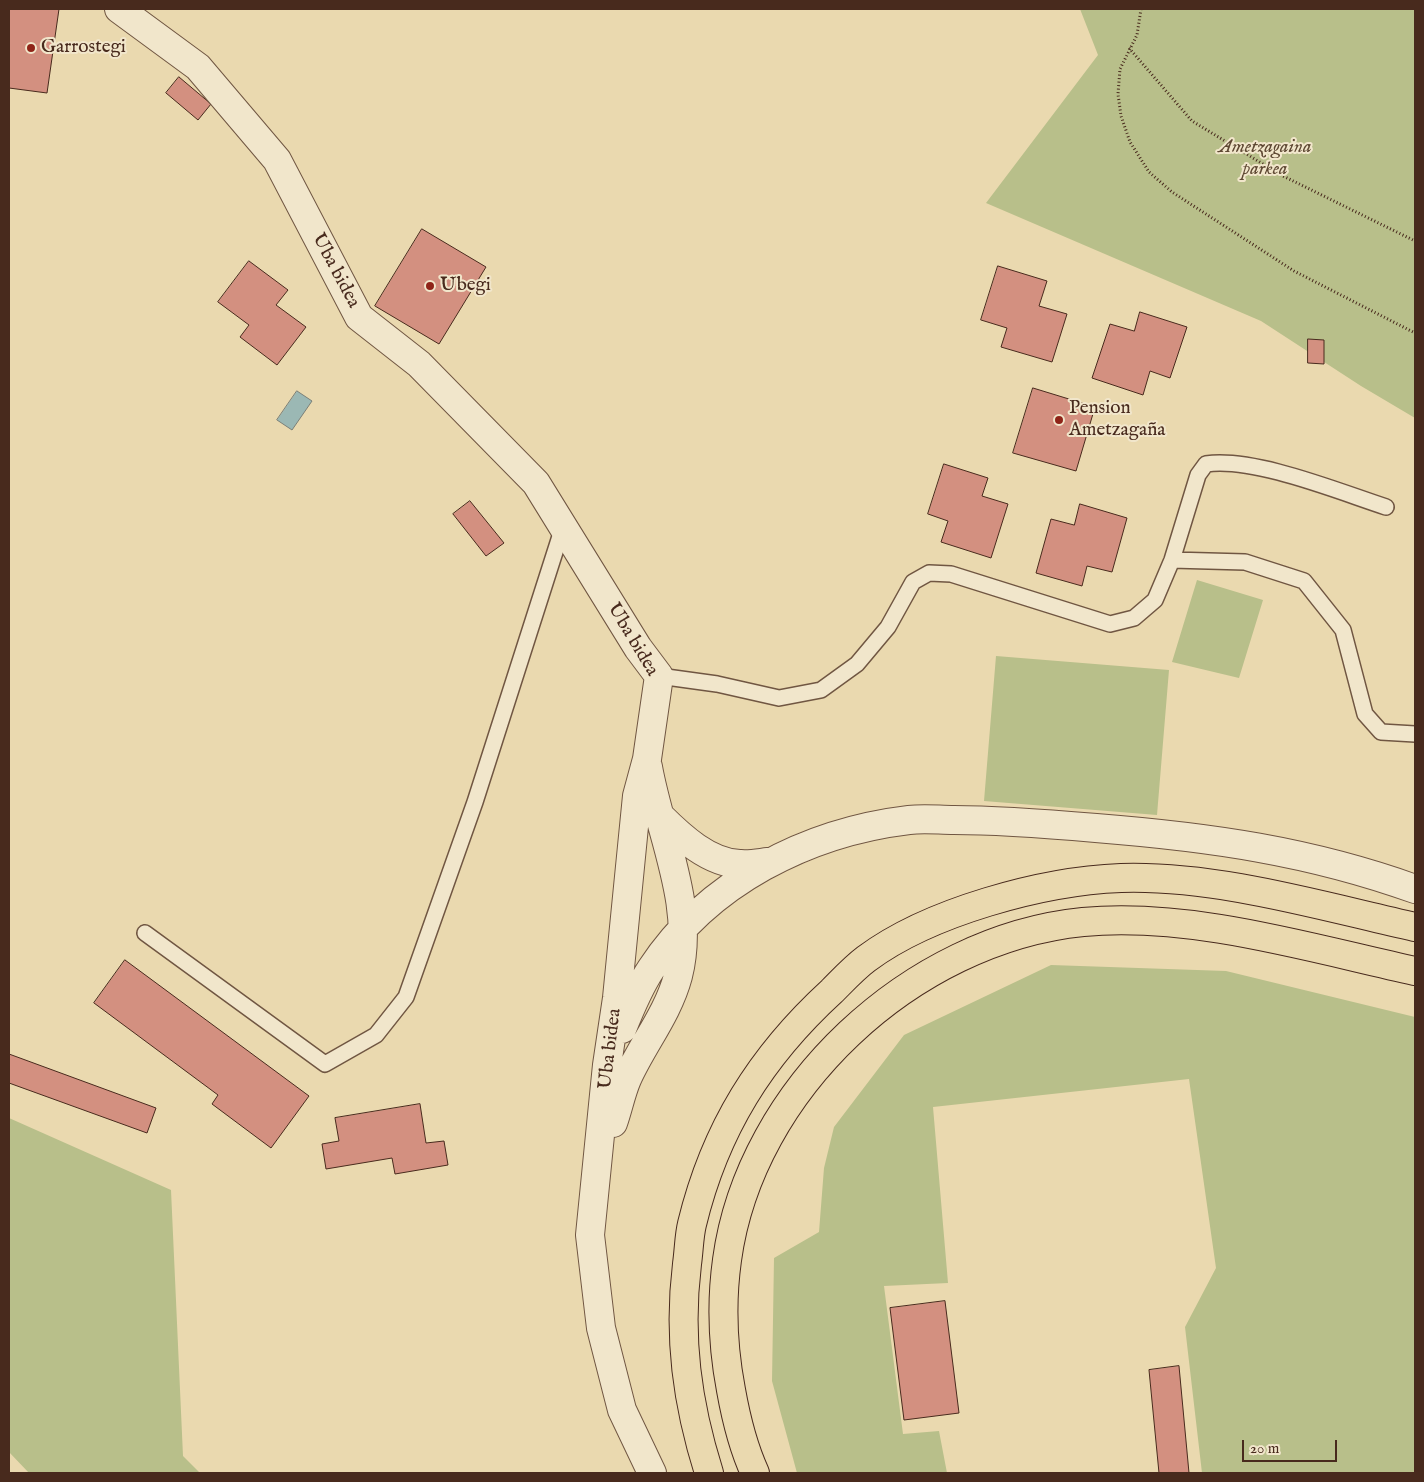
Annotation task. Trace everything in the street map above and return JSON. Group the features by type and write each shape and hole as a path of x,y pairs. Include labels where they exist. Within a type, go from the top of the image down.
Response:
{"main road":[{"path":"709,1473 696,1433 686,1380 683,1322 685,1279 692,1224 723,1134 748,1087 794,1027 866,959 910,933 981,904 1054,886 1120,878 1210,883 1415,926"},
{"path":"755,1473 737,1420 726,1362 723,1308 727,1259 740,1206 754,1166 772,1130 801,1088 844,1038 872,1013 909,986 958,957 1015,936 1083,922 1157,922 1240,933 1415,971"}],"street":[{"name":"Uba bidea","path":"119,9 198,67 277,160 359,317 418,364 536,483 638,648 659,676 647,758 637,796 617,998 607,1065 590,1234 601,1328 622,1410 652,1473"},
{"path":"597,1174 627,1080 665,1010 678,977 683,929 675,870 654,799 647,758"},
{"path":"660,816 704,853 739,864 768,862"},
{"path":"607,1065 631,1006 651,969 683,929 719,894 768,862 839,833 911,820 996,820 1168,833 1266,847 1372,873 1415,889"}],"lane":[{"path":"659,676 716,684 779,698 821,690 858,664 888,627 912,582 929,573 951,574 1110,624 1134,618 1156,600 1172,560 1198,475 1206,464 1223,462 1267,470 1386,506"},
{"path":"145,933 325,1064 376,1035 406,997 475,802 563,527"},
{"path":"1172,560 1245,562 1304,581 1343,630 1364,714 1381,732 1415,734"},
{"path":"1338,954 1415,983"}],"path":[{"path":"1141,9 1137,35 1129,48 1120,70 1118,94 1120,109 1130,142 1149,172 1172,192 1294,271 1415,333"},
{"path":"1129,48 1192,121 1281,175 1415,241"}],"green space":[{"name":"Ametzagaina parkea","path":"1080,9 1415,9 1415,418 1361,386 1261,321 986,203 1098,55"},
{"path":"1197,580 1263,600 1239,678 1172,662"},
{"path":"996,656 1169,670 1157,815 984,801"},
{"path":"1051,965 1226,971 1415,1017 1415,1473 1202,1473 1185,1327 1216,1268 1189,1079 933,1107 948,1283 884,1286 903,1434 939,1431 947,1473 797,1473 772,1381 774,1258 819,1232 824,1168 834,1127 904,1035"},
{"path":"9,1118 171,1190 183,1456 200,1473 29,1473 9,1452"}],"water":[{"path":"297,391 312,401 292,430 277,420"}],"building":[{"name":"Garrostegi","path":"9,9 59,9 47,93 9,88"},
{"path":"179,77 211,104 198,120 166,93"},
{"name":"Ubegi","path":"422,229 486,267 439,344 375,306"},
{"path":"249,261 288,290 276,305 306,327 277,365 240,337 249,325 218,302"},
{"path":"998,266 1047,281 1039,306 1067,314 1052,362 1001,347 1007,328 981,320"},
{"path":"1140,312 1187,327 1170,378 1150,371 1143,395 1092,378 1110,324 1134,331"},
{"path":"1308,339 1324,340 1324,364 1308,363"},
{"path":"1033,388 1095,407 1076,471 1013,453"},
{"path":"944,464 988,478 982,496 1008,504 991,558 941,542 948,521 928,514"},
{"path":"470,501 504,543 486,556 453,514"},
{"path":"1080,504 1127,518 1112,572 1087,566 1082,586 1036,573 1051,519 1074,525"},
{"path":"125,960 309,1096 271,1148 212,1104 218,1095 94,1003"},
{"path":"9,1054 156,1108 147,1133 9,1083"},
{"path":"420,1104 426,1143 444,1141 448,1165 395,1174 392,1158 326,1169 322,1144 339,1141 335,1118"},
{"path":"945,1301 959,1413 904,1420 890,1308"},
{"path":"1179,1366 1189,1473 1159,1473 1149,1370"}],"place":[{"name":"Garrostegi","path":"31,48"},
{"name":"Ubegi","path":"430,286"},
{"name":"Pension Ametzagaña","path":"1059,420"}]}
